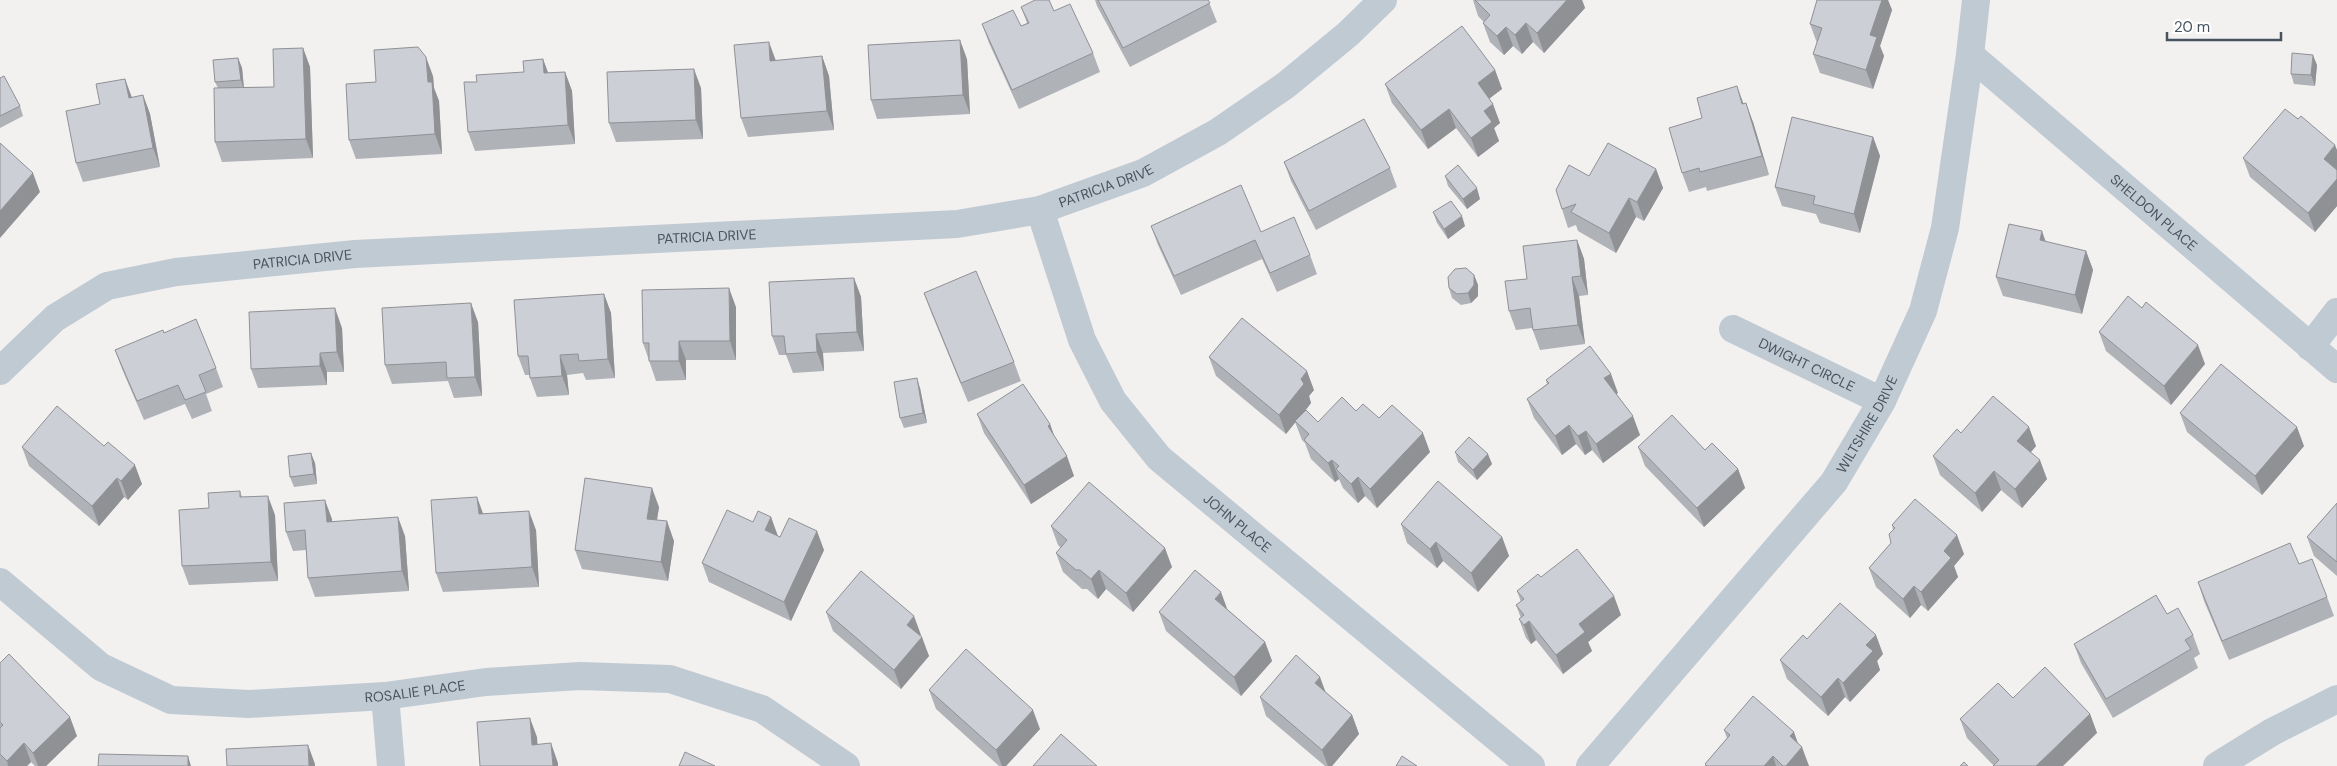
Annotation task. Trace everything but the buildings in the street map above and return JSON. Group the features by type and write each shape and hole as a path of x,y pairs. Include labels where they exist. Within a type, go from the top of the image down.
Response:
{"street":[{"name":"PATRICIA DRIVE","path":"0,372 55,318 107,286 176,272 355,254 957,224 1040,210 1143,173 1218,132 1286,85 1348,34 1383,0"},
{"name":"WILTSHIRE DRIVE","path":"1590,766 1834,482 1882,401 1923,311 1945,228 1976,0"},
{"name":"SHELDON PLACE","path":"1970,55 2337,369"},
{"name":"JOHN PLACE","path":"1040,210 1082,340 1113,401 1159,458 1531,766"},
{"path":"2310,347 2337,312"},
{"name":"DWIGHT CIRCLE","path":"1732,329 1882,401"},
{"name":"ROSALIE PLACE","path":"0,582 101,667 171,700 249,704 385,696 486,682 580,676 670,679 762,709 846,766"},
{"path":"385,696 391,766"},
{"path":"2217,766 2272,732 2337,699"}]}
